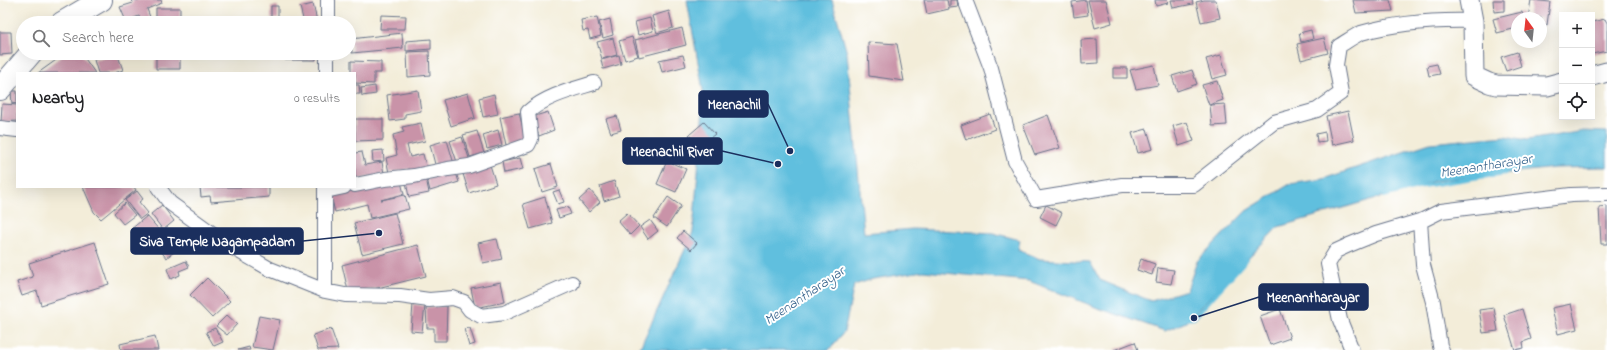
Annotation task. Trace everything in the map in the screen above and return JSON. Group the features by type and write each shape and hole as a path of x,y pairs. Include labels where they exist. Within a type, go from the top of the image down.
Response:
{"main road":[{"path":"74,16 101,0"},
{"path":"1469,0 1473,21 1474,76 1489,84 1496,85 1547,86 1559,83"},
{"path":"0,89 25,60"},
{"path":"1595,75 1607,72"}],"street":[{"path":"328,0 328,16"},
{"path":"965,0 991,68 1015,161 1036,199 1122,185 1194,185 1274,122 1317,110 1341,93 1336,65 1339,46 1360,34 1404,25 1452,21 1473,21"},
{"path":"327,60 327,72"},
{"path":"356,185 469,166 528,145 531,139 528,112 537,104 559,94 594,82"},
{"path":"0,128 16,130"},
{"path":"159,188 170,202 228,245 270,269 325,291 345,295 400,296 428,300 453,298 464,302 470,310 481,316 504,313 572,283"},
{"path":"325,189 325,291"},
{"path":"1352,350 1340,320 1328,264 1336,252 1376,234 1420,221 1441,211 1571,195 1607,194"},
{"path":"1420,221 1423,264 1434,302 1440,346 1442,350"}],"water":[{"path":"687,0 832,0 847,53 864,233 913,229 993,233 1020,240 1018,250 1040,259 1090,262 1100,280 1151,301 1187,290 1197,261 1246,211 1290,184 1323,179 1430,143 1505,136 1527,140 1584,131 1607,132 1607,167 1555,168 1435,181 1278,227 1186,322 1165,331 1098,308 1029,281 923,271 873,279 854,285 844,332 829,350 639,350 693,232 704,96"}],"building":[{"path":"132,0 161,0 162,3 147,9 150,16 124,16 120,7 133,3"},
{"path":"924,0 947,0 949,9 927,14"},
{"path":"950,0 957,0 958,7 950,8"},
{"path":"1086,0 1088,15 1074,17 1072,2"},
{"path":"1088,0 1106,0 1112,23 1095,28"},
{"path":"1155,0 1167,0 1168,3 1156,6"},
{"path":"1171,0 1192,0 1193,4 1173,8"},
{"path":"1216,0 1220,18 1201,22 1196,2"},
{"path":"1353,0 1390,0 1393,11 1356,13"},
{"path":"1493,0 1504,0 1504,11 1494,12"},
{"path":"1531,0 1550,2 1547,25 1547,12 1529,12"},
{"path":"313,4 316,16 302,16 300,7"},
{"path":"271,6 278,6 278,16 271,16"},
{"path":"156,8 180,8 180,16 156,16"},
{"path":"669,11 673,28 657,33 652,16"},
{"path":"381,15 406,16 405,29 380,29"},
{"path":"1511,15 1511,30 1497,33 1493,19"},
{"path":"597,17 601,36 590,39 588,30 583,31 581,20"},
{"path":"650,18 653,31 638,35 635,22"},
{"path":"610,19 613,35 603,38 599,22"},
{"path":"1605,19 1607,23 1607,51 1595,53 1595,48 1595,21"},
{"path":"682,28 686,45 639,57 635,40"},
{"path":"1311,30 1313,39 1301,42 1299,33"},
{"path":"0,32 11,32 12,54 0,55"},
{"path":"402,33 403,48 356,53 356,38"},
{"path":"632,37 638,56 625,60 619,41"},
{"path":"613,38 617,55 602,59 597,42"},
{"path":"1324,38 1328,53 1301,60 1297,44"},
{"path":"431,39 431,49 406,51 406,41"},
{"path":"1097,39 1098,63 1082,64 1081,40"},
{"path":"868,42 897,44 904,81 869,76"},
{"path":"429,51 430,75 408,77 407,52"},
{"path":"1517,52 1521,66 1506,71 1501,57"},
{"path":"619,55 621,64 603,69 601,60"},
{"path":"683,55 686,66 662,72 659,60"},
{"path":"1221,55 1227,75 1212,79 1206,59"},
{"path":"56,60 86,60 94,72 39,72"},
{"path":"94,60 119,60 123,70 117,72 98,72"},
{"path":"156,60 180,60 180,69 156,69"},
{"path":"351,61 381,62 381,73 374,73 374,84 356,83 356,72 351,72"},
{"path":"1437,64 1440,74 1429,76 1427,66"},
{"path":"1154,65 1158,85 1136,89 1130,70"},
{"path":"1113,68 1127,68 1127,78 1113,78"},
{"path":"1192,70 1197,84 1177,91 1172,76"},
{"path":"1217,81 1223,100 1209,105 1202,85"},
{"path":"356,85 359,85 360,94 356,94"},
{"path":"375,86 376,94 362,96 361,88"},
{"path":"418,90 421,111 405,114 405,119 390,121 387,95"},
{"path":"11,91 16,91 16,103 12,104"},
{"path":"468,93 475,118 451,126 443,100"},
{"path":"494,94 498,114 483,117 479,98"},
{"path":"2,104 16,105 16,121 1,122"},
{"path":"1225,104 1227,125 1212,126 1210,105"},
{"path":"1348,111 1354,140 1332,145 1326,116"},
{"path":"548,112 554,130 539,136 532,117"},
{"path":"519,113 526,140 506,145 500,117"},
{"path":"990,114 995,129 966,140 961,125"},
{"path":"1048,115 1060,148 1035,155 1023,125"},
{"path":"617,116 621,130 611,133 606,119"},
{"path":"356,119 383,119 383,140 356,141"},
{"path":"704,122 715,134 699,147 689,135"},
{"path":"1187,122 1194,141 1179,146 1173,126"},
{"path":"421,123 425,141 407,145 410,157 423,154 427,170 410,174 409,169 389,173 386,158 397,155 393,135 404,132 402,127"},
{"path":"1147,129 1153,149 1138,153 1132,133"},
{"path":"498,130 502,145 487,149 483,135"},
{"path":"477,131 484,153 470,157 463,135"},
{"path":"1325,132 1326,141 1317,142 1316,134"},
{"path":"462,137 470,161 458,165 450,141"},
{"path":"447,140 454,164 436,168 430,145"},
{"path":"383,150 384,161 373,162 372,151"},
{"path":"362,152 365,165 382,162 384,174 356,180 356,153"},
{"path":"520,158 523,169 504,173 502,162"},
{"path":"667,161 686,169 676,192 657,184"},
{"path":"551,164 558,187 542,192 535,169"},
{"path":"490,165 496,184 469,193 463,174"},
{"path":"455,170 459,182 430,191 427,179"},
{"path":"400,178 404,194 381,200 405,195 409,209 370,218 367,204 335,212 331,196"},
{"path":"426,178 429,193 409,197 406,182"},
{"path":"614,181 619,196 604,201 600,186"},
{"path":"83,188 135,188 136,190 101,219 94,212"},
{"path":"200,188 269,188 269,197 211,202 210,196 201,197"},
{"path":"559,190 564,202 558,204 553,192"},
{"path":"590,190 600,202 589,212 579,200"},
{"path":"137,191 143,199 139,202 148,213 140,219 125,200"},
{"path":"545,197 552,223 530,229 523,204"},
{"path":"668,197 681,206 667,227 654,218"},
{"path":"125,203 135,215 123,224 114,213"},
{"path":"162,205 174,221 163,230 151,214"},
{"path":"1046,205 1062,213 1056,225 1040,217"},
{"path":"1607,206 1607,244 1601,244 1599,207"},
{"path":"568,207 571,214 559,218 556,210"},
{"path":"395,213 403,244 362,254 354,223"},
{"path":"627,213 639,226 630,235 618,221"},
{"path":"147,216 161,232 144,246 130,230"},
{"path":"650,220 658,231 648,239 640,227"},
{"path":"683,231 697,243 691,250 677,238"},
{"path":"178,234 183,241 172,249 174,252 166,258 159,248"},
{"path":"497,239 502,259 483,263 478,243"},
{"path":"95,242 109,284 41,305 37,291 22,296 17,282 33,277 29,263"},
{"path":"418,245 426,276 349,295 342,265"},
{"path":"1141,259 1155,264 1152,275 1137,270"},
{"path":"186,261 189,267 179,271 180,275 171,279 167,269"},
{"path":"1158,268 1174,270 1171,284 1156,282"},
{"path":"207,278 230,301 212,318 190,295"},
{"path":"501,282 505,302 475,308 471,288"},
{"path":"413,304 425,306 422,332 411,331"},
{"path":"1571,304 1577,329 1558,334 1552,308"},
{"path":"447,306 446,341 434,341 434,328 427,328 426,307"},
{"path":"1494,308 1498,331 1483,333 1479,310"},
{"path":"1280,309 1290,338 1270,345 1260,316"},
{"path":"1522,309 1531,339 1523,342 1524,348 1515,350 1504,315"},
{"path":"227,315 237,324 227,335 216,326"},
{"path":"259,316 280,320 273,350 252,347"},
{"path":"215,328 223,342 214,346 206,332"},
{"path":"470,328 475,344 469,346 464,329"},
{"path":"331,329 338,349 318,350 313,335"},
{"path":"155,336 158,350 121,350 120,344"},
{"path":"1135,342 1138,350 1114,350"},
{"path":"249,347 250,350 238,350"}],"waterway":[{"name":"Meenantharayar","path":"1384,196 1417,187 1505,173"},
{"name":"Meenantharayar","path":"1184,319 1194,318 1247,259"}],"place":[{"name":"Meenachil","path":"790,151"},
{"name":"Meenachil River","path":"778,164"},
{"name":"Siva Temple Nagampadam","path":"379,233"},
{"name":"Meenantharayar","path":"1194,318"}]}
